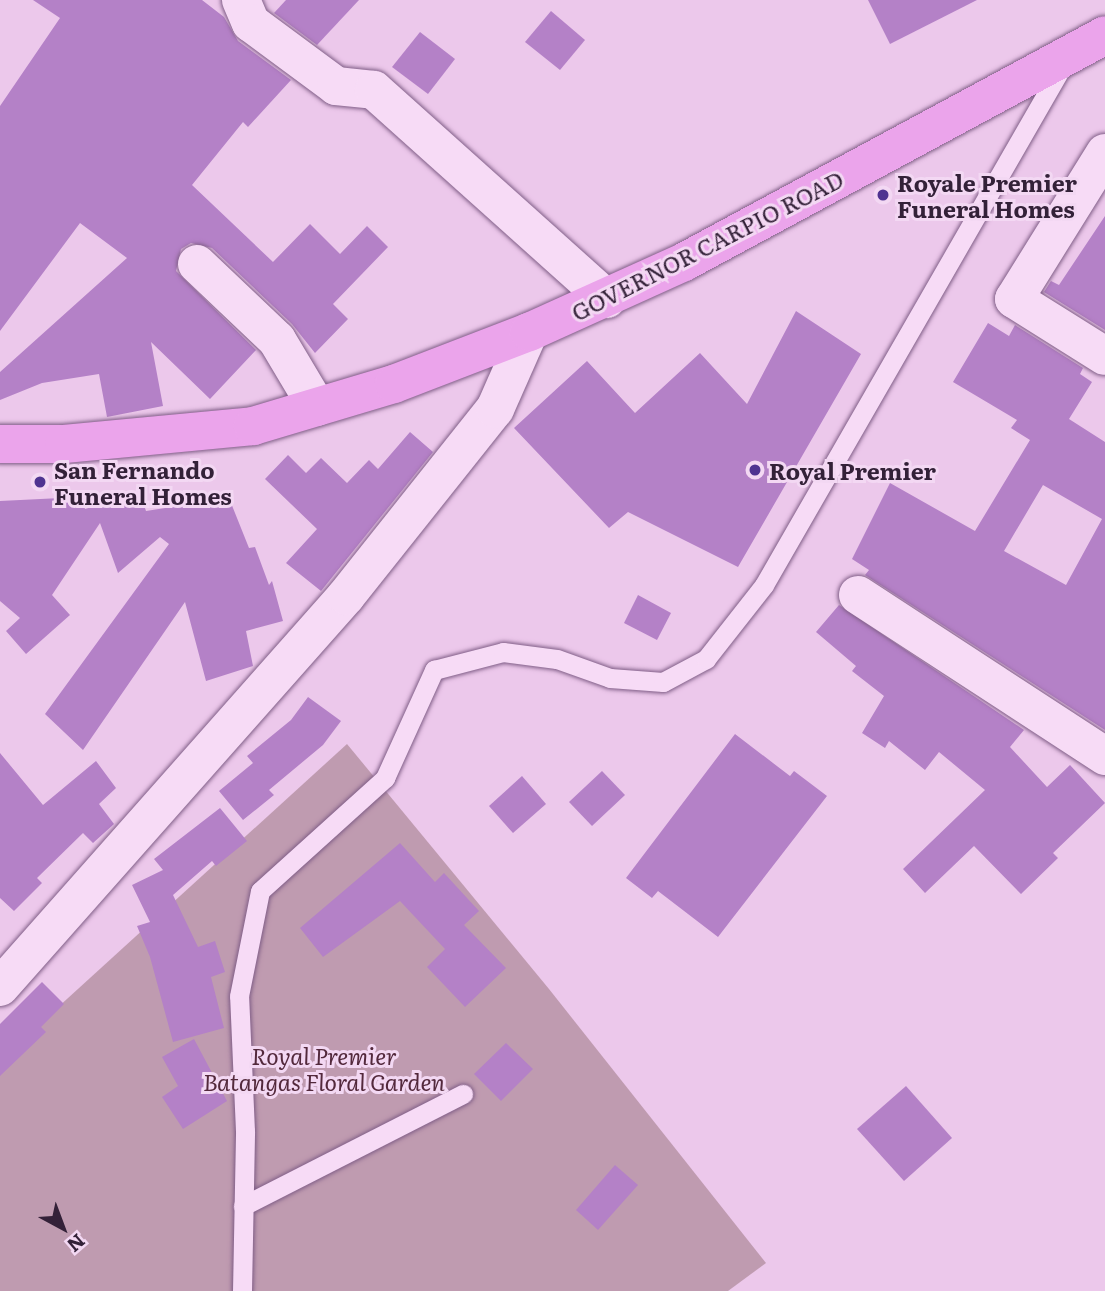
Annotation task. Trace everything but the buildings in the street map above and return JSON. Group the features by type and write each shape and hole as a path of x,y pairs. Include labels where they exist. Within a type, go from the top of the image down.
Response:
{"main road":[{"name":"GOVERNOR CARPIO ROAD","path":"0,444 64,444 253,426 394,384 607,299 1105,35"}],"street":[{"path":"241,0 251,23 336,86 374,90 607,299"},
{"path":"1105,153 1014,299 1105,356"},
{"path":"197,264 277,340 317,407"},
{"path":"0,987 346,596 495,409 528,332"},
{"path":"858,595 1105,756"}],"lane":[{"path":"242,1291 239,996 246,942 260,891 385,778 434,670 503,652 557,659 610,678 663,682 706,659 764,585 1067,57"},
{"path":"243,1206 463,1094"}],"green space":[{"name":"Royal Premier Batangas Floral Garden","path":"347,744 549,989 766,1263 728,1291 0,1291 0,1060"}],"place":[{"name":"Royale Premier Funeral Homes","path":"883,195"},
{"name":"Royal Premier","path":"755,470"},
{"name":"San Fernando Funeral Homes","path":"40,482"}]}
